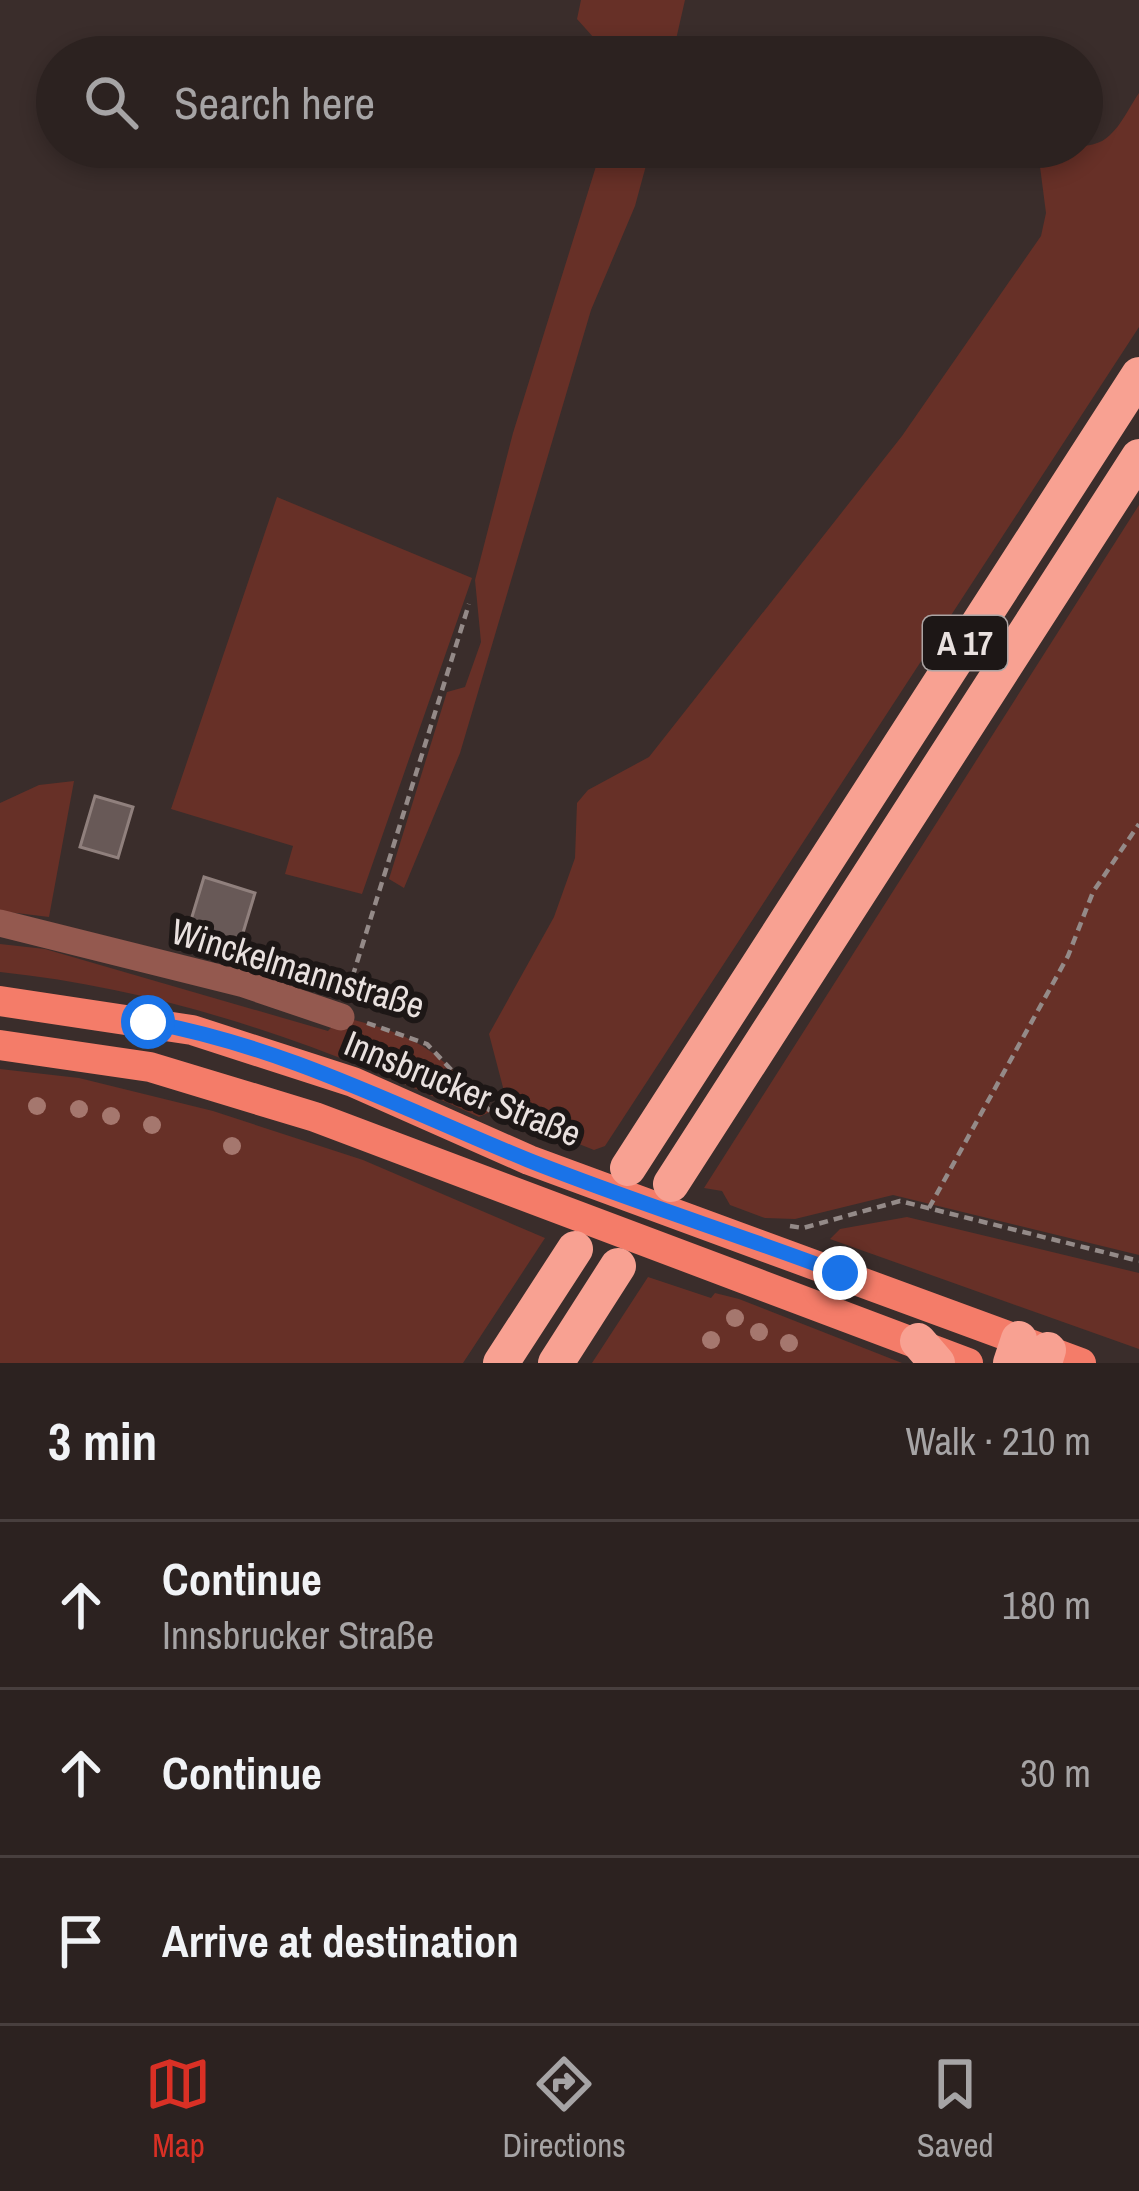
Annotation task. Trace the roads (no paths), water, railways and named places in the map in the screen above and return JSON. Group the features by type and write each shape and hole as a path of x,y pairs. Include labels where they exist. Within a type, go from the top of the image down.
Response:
{"highway":[{"name":"A 17","path":"628,1168 1139,375"},
{"name":"A 17","path":"671,1184 1139,457"},
{"path":"501,1363 575,1249"},
{"path":"556,1363 619,1266"}],"main road":[{"name":"Innsbrucker Straße","path":"0,1001 192,1030 353,1082 529,1160 751,1239 1041,1356"},
{"name":"Innsbrucker Straße","path":"0,1045 96,1056 230,1090 508,1189 927,1352 968,1363"}],"street":[{"name":"Winckelmannstraße","path":"0,923 244,984 341,1017"}]}
